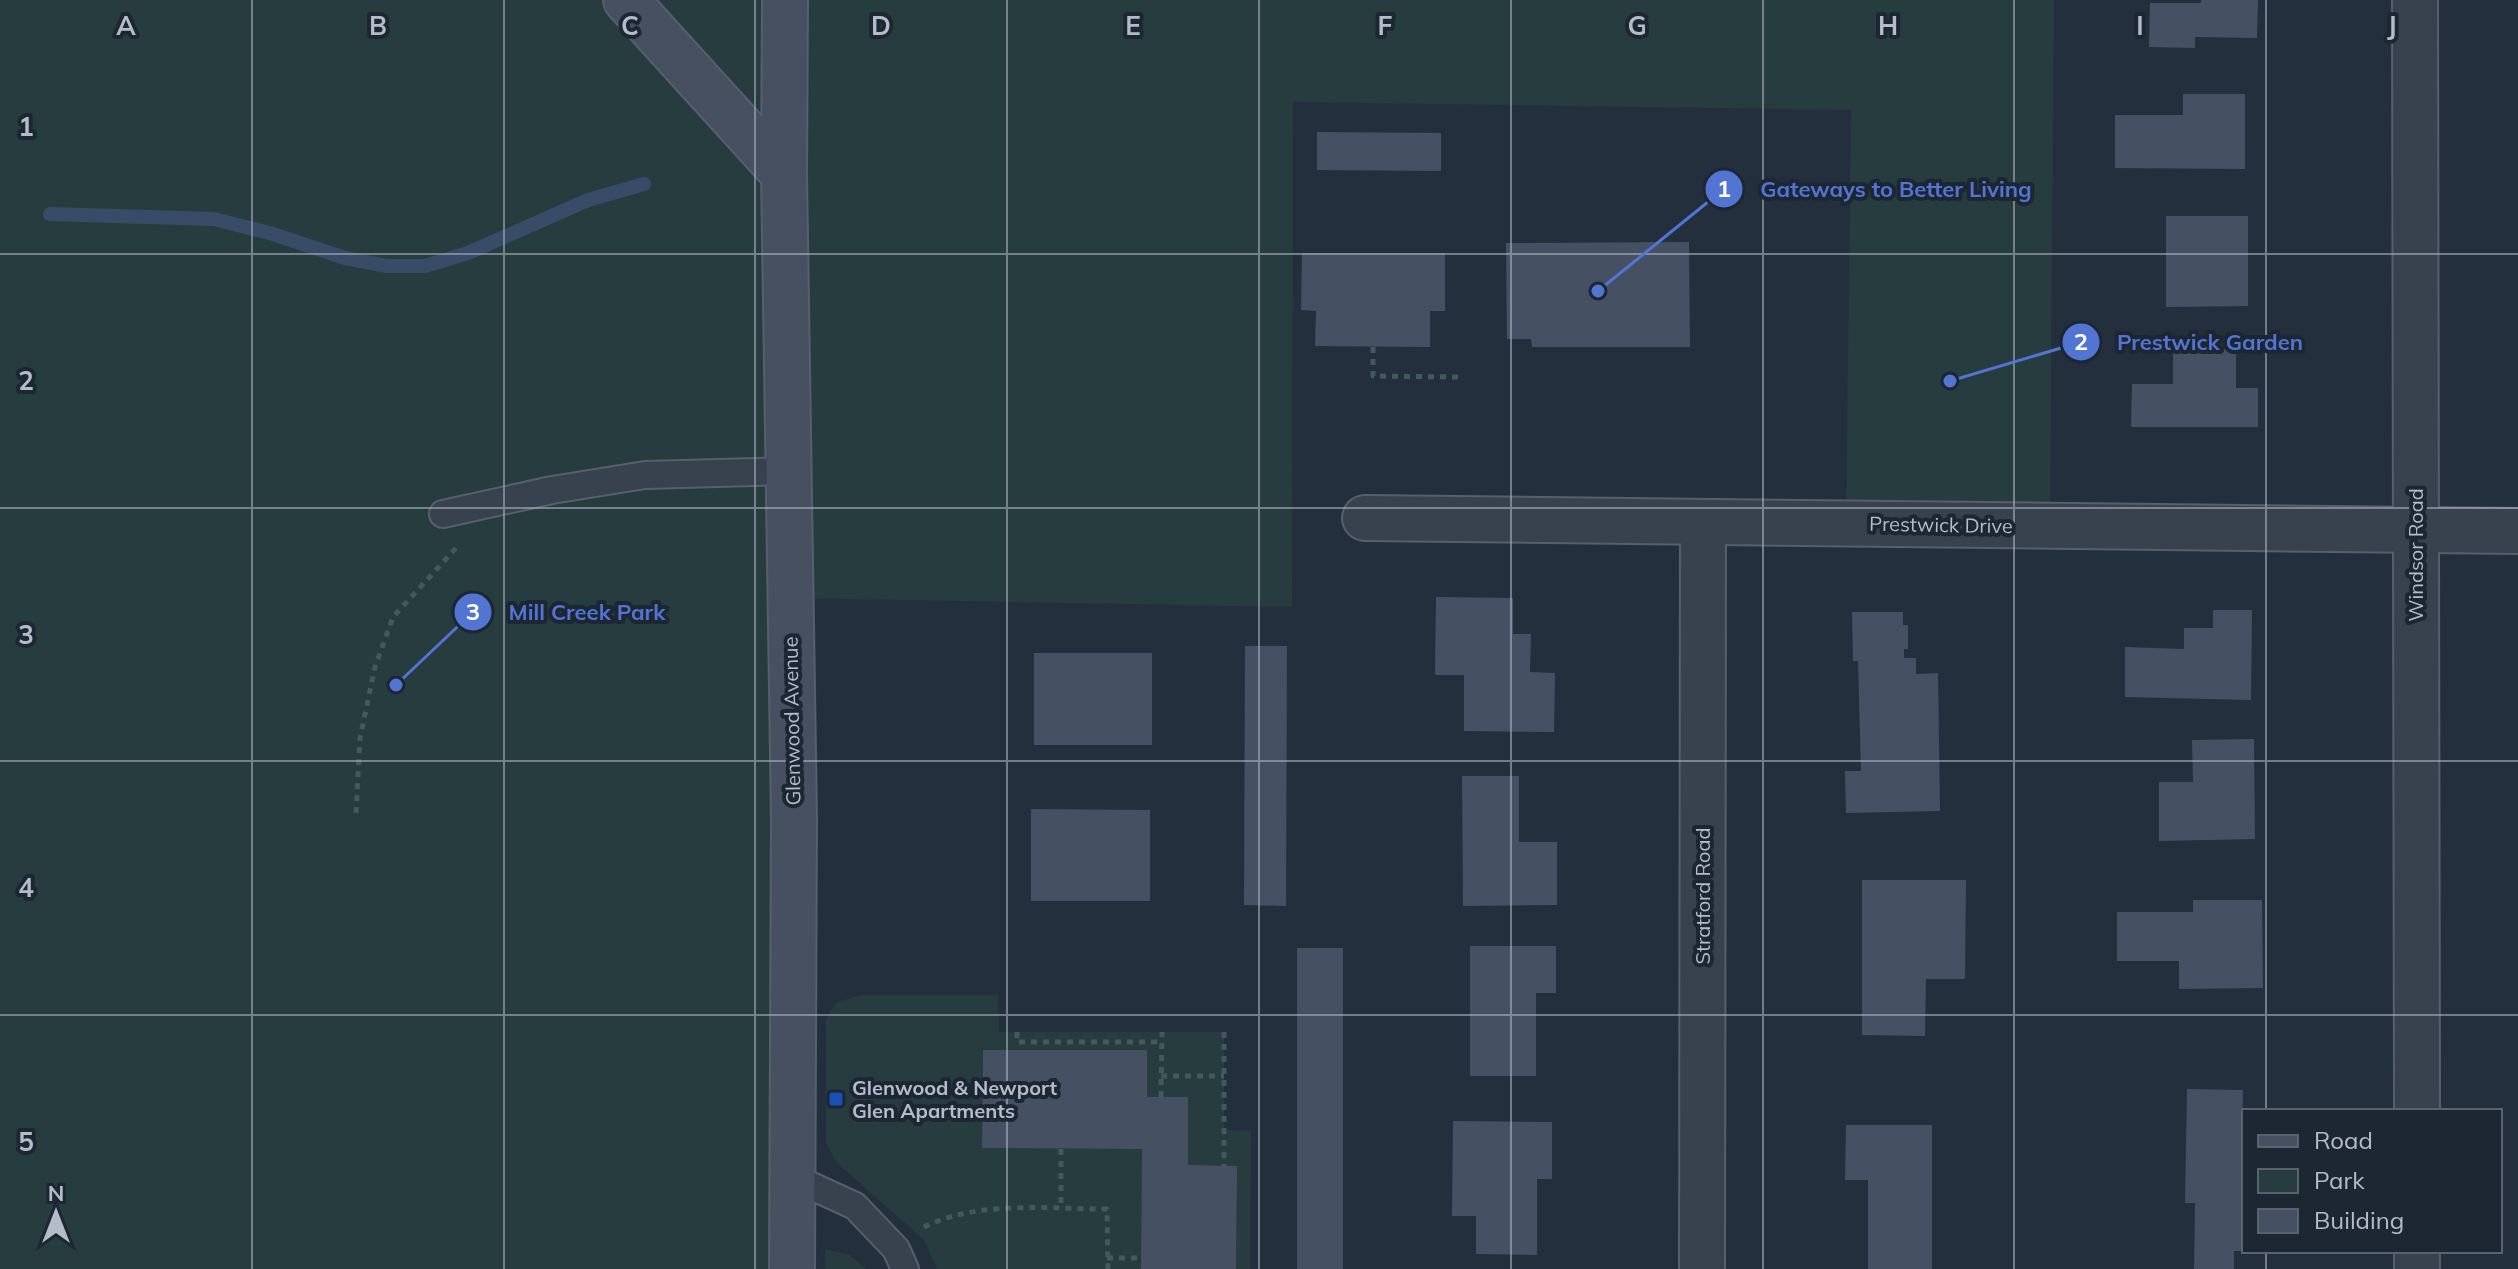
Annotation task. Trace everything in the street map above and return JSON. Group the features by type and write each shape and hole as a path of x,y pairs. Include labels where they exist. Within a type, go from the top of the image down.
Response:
{"street":[{"path":"626,0 784,174"},
{"name":"Glenwood Avenue","path":"785,0 784,174 794,819 792,1269"},
{"name":"Windsor Road","path":"2415,0 2417,1109"},
{"name":"Prestwick Drive","path":"1365,518 2518,531"},
{"name":"Stratford Road","path":"1702,1269 1703,522"}],"lane":[{"path":"443,514 552,490 645,475 788,471"},
{"path":"792,1177 855,1206 891,1244 905,1269"}],"path":[{"path":"1373,347 1373,376 1459,377"},
{"path":"356,813 360,738 375,667 393,617 501,501"},
{"path":"1017,1032 1017,1042 1162,1042"},
{"path":"1161,1097 1162,1032"},
{"path":"1224,1032 1224,1166"},
{"path":"1161,1076 1224,1076"},
{"path":"1061,1149 1061,1209"},
{"path":"891,1244 937,1221 983,1209 1107,1209 1108,1269"},
{"path":"1107,1258 1141,1258"}],"green space":[{"path":"0,0 2054,0 2050,526 1846,524 1851,110 1293,102 1292,607 790,598 792,1269 0,1269"},
{"path":"860,995 998,995 999,1032 1224,1032 1224,1130 1251,1131 1250,1269 1236,1269 1237,1166 1188,1165 1188,1098 1147,1097 1147,1050 983,1050 982,1148 1142,1149 1141,1269 937,1269 924,1240 836,1162 826,1143 826,1019 836,1003"},
{"path":"825,1249 850,1255 866,1269 825,1269"}],"building":[{"path":"2201,0 2258,0 2257,38 2195,37 2195,48 2149,47 2150,3 2201,3"},
{"path":"2183,94 2245,94 2245,169 2115,168 2115,115 2183,115"},
{"path":"1317,132 1441,133 1441,171 1317,170"},
{"path":"2166,216 2248,216 2248,306 2166,307"},
{"path":"1689,242 1690,347 1532,347 1531,339 1507,339 1506,243"},
{"path":"1302,253 1445,253 1445,311 1430,311 1430,347 1315,346 1316,311 1301,310"},
{"path":"2173,348 2236,348 2236,388 2258,388 2258,427 2131,427 2132,384 2173,384"},
{"path":"1436,597 1513,598 1513,634 1531,634 1530,672 1555,673 1554,732 1464,731 1464,675 1435,675"},
{"path":"2213,610 2252,610 2251,700 2125,697 2125,647 2184,649 2184,628 2213,628"},
{"path":"1852,612 1903,612 1903,625 1908,625 1908,649 1904,649 1904,658 1916,658 1916,674 1938,673 1940,811 1846,813 1845,771 1861,771 1858,661 1853,661"},
{"path":"1245,646 1287,646 1286,906 1244,905"},
{"path":"1034,653 1152,653 1152,745 1034,745"},
{"path":"2254,739 2255,839 2159,841 2159,782 2193,782 2192,740"},
{"path":"1462,776 1519,776 1519,842 1557,842 1557,905 1463,906"},
{"path":"1031,809 1150,810 1150,901 1031,901"},
{"path":"1862,880 1966,880 1965,979 1926,979 1925,1036 1862,1035"},
{"path":"2193,900 2262,900 2263,988 2179,989 2179,961 2117,961 2117,912 2193,912"},
{"path":"1470,946 1556,946 1556,993 1536,993 1536,1076 1470,1076"},
{"path":"1297,948 1343,948 1343,1269 1297,1269"},
{"path":"983,1050 1147,1050 1147,1097 1188,1097 1188,1165 1237,1166 1236,1269 1141,1269 1142,1149 982,1148"},
{"path":"2187,1089 2243,1090 2242,1251 2234,1251 2234,1269 2194,1269 2195,1203 2185,1203"},
{"path":"1453,1121 1552,1122 1552,1179 1537,1179 1537,1255 1476,1254 1476,1216 1452,1216"},
{"path":"1846,1125 1932,1125 1932,1269 1868,1269 1868,1180 1845,1180"}],"waterway":[{"path":"50,214 214,219 270,233 345,258 387,266 425,266 468,253 588,200 644,184"}],"place":[{"name":"Gateways to Better Living","path":"1598,291"},
{"name":"Prestwick Garden","path":"1950,381"},
{"name":"Mill Creek Park","path":"396,685"},
{"name":"Glenwood & Newport Glen Apartments","path":"836,1099"}]}
